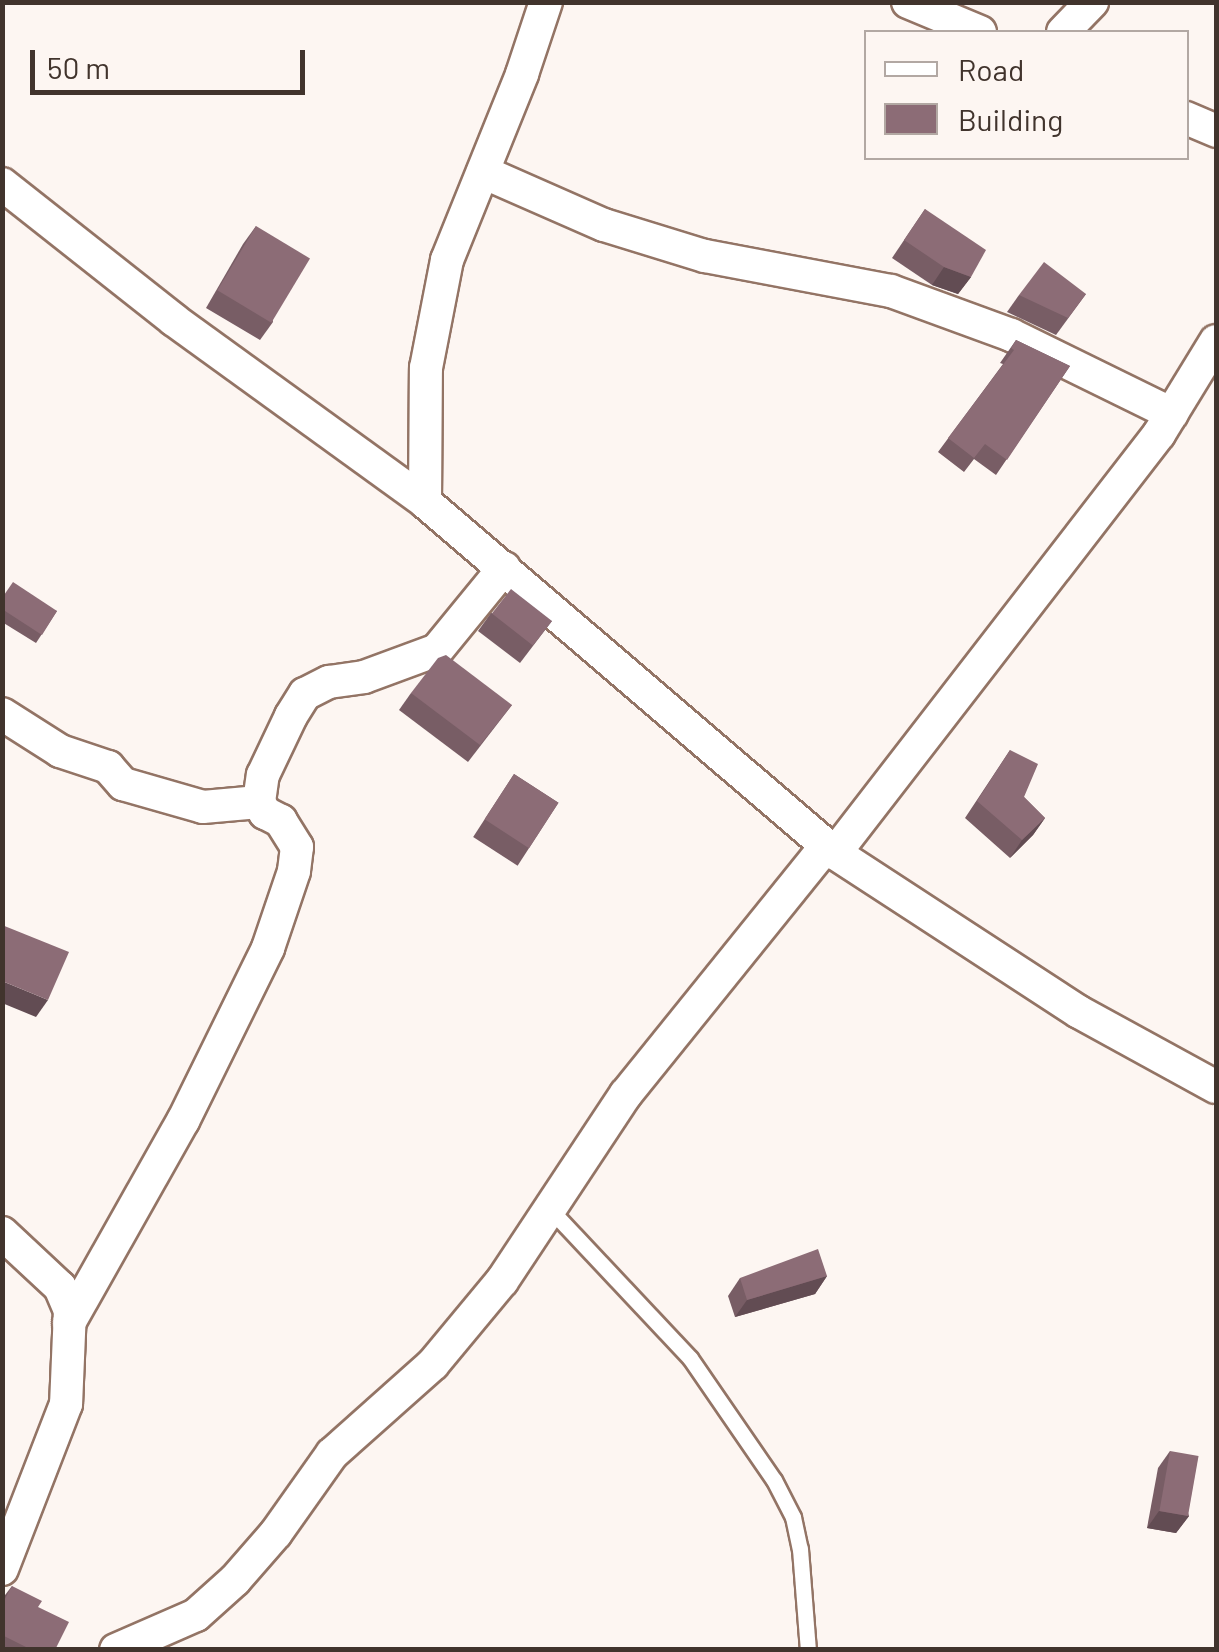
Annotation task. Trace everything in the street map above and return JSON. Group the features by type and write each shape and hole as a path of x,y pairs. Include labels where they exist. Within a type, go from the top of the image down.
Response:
{"street":[{"path":"426,502 426,368 447,260 546,2"},
{"path":"908,2 975,30"},
{"path":"1065,30 1092,2"},
{"path":"1189,119 1216,131"},
{"path":"483,172 604,225 705,256 891,290 1011,336 1172,414"},
{"path":"2,184 174,320 426,502 830,849 1079,1012 1216,1087"},
{"path":"116,1650 196,1615 236,1580 332,1454 433,1364 502,1281 626,1094 830,849 1172,414 1216,340"},
{"path":"69,1322 183,1121 268,948 294,872 297,846 281,821 265,813 259,802 264,775 306,694 329,682 412,663 437,650 504,568"},
{"path":"2,714 60,752 108,767 123,784 202,806 259,802"},
{"path":"2,1233 60,1288 70,1310 66,1404 2,1569"}],"lane":[{"path":"550,1208 690,1358 774,1480 793,1517 800,1549 808,1650"}],"building":[{"path":"925,209 986,250 971,277 944,267 904,240"},
{"path":"256,226 310,258 271,323 217,290"},
{"path":"1044,262 1086,294 1068,318 1019,295"},
{"path":"1016,340 1070,366 1007,460 985,444 974,458 948,438 1014,350 1011,348"},
{"path":"13,582 57,611 42,635 2,609 2,598"},
{"path":"511,589 552,621 533,645 492,613"},
{"path":"446,655 512,705 480,745 411,693 438,658"},
{"path":"1010,750 1038,764 1024,797 1045,818 1022,840 977,801"},
{"path":"514,774 558,803 529,848 485,819"},
{"path":"2,925 69,952 48,1000 2,981"},
{"path":"818,1249 827,1276 747,1300 740,1278"},
{"path":"1170,1451 1199,1456 1188,1516 1159,1511"},
{"path":"12,1586 42,1601 38,1607 69,1622 55,1650 32,1650 2,1635 2,1604"}]}
